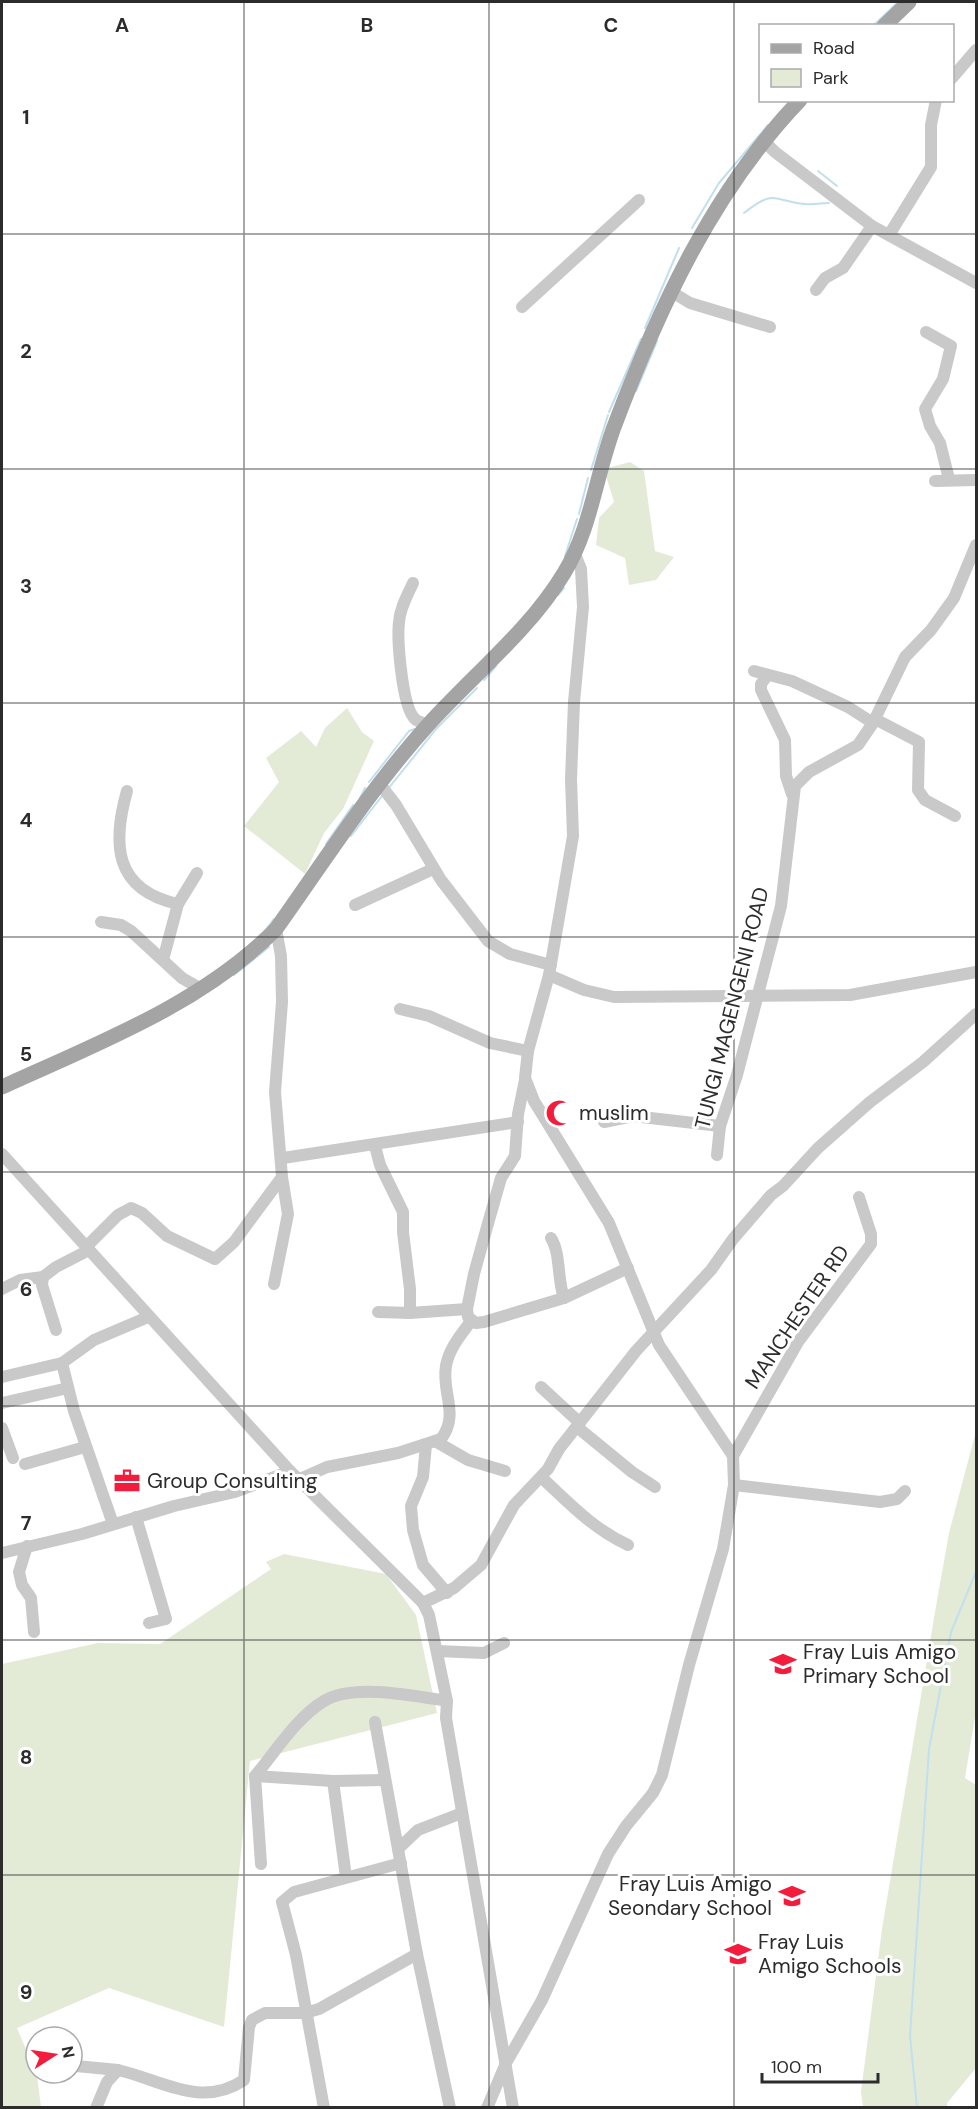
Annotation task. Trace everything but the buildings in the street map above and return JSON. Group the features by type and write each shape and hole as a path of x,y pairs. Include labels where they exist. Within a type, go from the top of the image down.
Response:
{"main road":[{"path":"886,24 909,2"},
{"path":"2,1088 115,1035 201,989 256,950 276,929 379,783 428,725 517,632 563,576 575,554 613,430 652,332 706,228 763,140 798,102"}],"street":[{"path":"954,76 976,50"},
{"path":"889,235 931,167 931,125 936,102"},
{"path":"763,140 828,194 872,226 976,283"},
{"path":"522,307 639,201"},
{"path":"816,290 825,278 843,268 872,226"},
{"path":"672,292 690,303 770,327"},
{"path":"926,332 951,346 943,379 925,409 930,426 940,443 949,480"},
{"path":"935,481 976,480"},
{"path":"792,794 795,786 809,772 858,745 874,721 904,657 931,630 954,598 976,546"},
{"path":"2,1552 82,1534 136,1517 342,1462 398,1454 431,1443 446,1432 451,1420 446,1365 451,1349 469,1315 501,1178 515,1156 528,1051 550,970 573,836 574,702 583,607 581,569 575,554"},
{"path":"413,583 402,604 399,621 401,662 410,712 415,719 428,725"},
{"path":"753,671 792,681 919,742 918,790 925,800 956,816"},
{"name":"TUNGI MAGENGENI ROAD","path":"717,1155 720,1126 737,1075 780,906 788,855 792,794 786,776 785,740 761,690 761,684 767,676"},
{"path":"379,783 396,805 433,869 488,941 510,954 550,970 584,990 614,997 850,995 976,972"},
{"path":"127,790 117,835 123,865 140,886 159,899 178,904"},
{"path":"355,905 433,869"},
{"path":"163,960 178,904 197,873"},
{"path":"101,922 121,925 182,978 201,989"},
{"path":"274,1284 288,1214 282,1177 283,1158 275,1092 282,1002 281,956 276,929"},
{"path":"400,1009 429,1016 490,1043 528,1051"},
{"path":"423,1603 447,1593 481,1565 514,1505 541,1477 578,1425 652,1333 711,1270 733,1239 771,1195 783,1186 818,1148 976,1014"},
{"path":"487,2108 506,2063 542,2000 582,1906 608,1854 626,1826 653,1792 662,1775 689,1665 723,1549 734,1485 733,1456 652,1333 609,1223 534,1101 525,1078"},
{"path":"604,1122 633,1116 720,1126"},
{"path":"283,1158 375,1146 518,1122"},
{"path":"375,1146 380,1165 403,1212 403,1232 410,1282 410,1313"},
{"path":"2,1154 148,1317 202,1371 295,1475 423,1603 437,1651 447,1701 446,1718 513,2108"},
{"path":"2,1289 20,1280 43,1277 56,1266 88,1248 118,1215 131,1208 142,1213 167,1236 215,1259 234,1242 282,1177"},
{"name":"MANCHESTER RD","path":"733,1456 798,1342 871,1244 872,1234 859,1197"},
{"path":"551,1238 555,1244 558,1283 564,1298"},
{"path":"378,1312 469,1315 484,1322 564,1298 628,1268"},
{"path":"43,1277 42,1286 56,1330"},
{"path":"2,1377 62,1363 94,1340 148,1317"},
{"path":"62,1363 85,1447 113,1524"},
{"path":"541,1387 578,1425 632,1472 655,1487"},
{"path":"2,1403 68,1388"},
{"path":"2,1428 19,1461 85,1447"},
{"path":"431,1443 468,1460 505,1471"},
{"path":"431,1443 423,1477 411,1506 413,1530 423,1565 447,1593"},
{"path":"541,1477 577,1513 609,1536 628,1545"},
{"path":"734,1485 880,1502 897,1499 905,1491"},
{"path":"136,1517 166,1619 149,1623"},
{"path":"27,1546 19,1572 22,1585 31,1598 34,1632"},
{"path":"437,1651 484,1653 504,1643"},
{"path":"261,1864 255,1776 309,1713 325,1700 340,1695 402,1693 447,1701"},
{"path":"446,1718 450,1722 472,1843 475,1865 472,1872"},
{"path":"375,1722 417,1954 450,2108"},
{"path":"255,1776 333,1781 384,1780"},
{"path":"333,1781 346,1876"},
{"path":"398,1849 418,1830 462,1813"},
{"path":"324,2108 314,2042 305,2013 296,1955 282,1902 294,1892 346,1876 401,1863"},
{"path":"84,2067 118,2070 188,2096 216,2095 230,2090 244,2080 249,2027 252,2020 265,2013 305,2013 331,2004 417,1954"},
{"path":"96,2108 107,2082 118,2070"}],"green space":[{"path":"630,462 644,471 655,551 674,557 656,580 629,585 625,558 596,545 599,518 614,502 604,469"},
{"path":"347,708 362,732 374,741 343,809 324,833 305,874 244,826 279,782 266,758 301,731 316,747 325,728"},
{"path":"976,1431 976,1711 965,1778 976,1785 976,2068 947,2103 947,2107 863,2107 861,2092 882,1929 949,1533"},
{"path":"284,1554 386,1574 416,1615 437,1713 250,1761 224,2027 109,1988 17,2028 24,2044 24,2085 38,2085 41,2107 2,2107 2,1664 98,1643 160,1644 271,1569 266,1562"}],"waterway":[{"path":"875,24 898,2"},
{"path":"692,228 719,183 768,125"},
{"path":"818,171 837,186"},
{"path":"744,213 769,198 808,204 829,203"},
{"path":"645,328 679,248"},
{"path":"609,412 641,339"},
{"path":"636,391 657,341"},
{"path":"591,470 608,415"},
{"path":"579,514 588,478"},
{"path":"565,556 577,519"},
{"path":"558,595 564,588"},
{"path":"484,680 496,666"},
{"path":"388,789 436,729 477,688"},
{"path":"369,782 409,731 415,729"},
{"path":"360,798 365,788"},
{"path":"351,836 382,796"},
{"path":"326,844 353,805"},
{"path":"267,928 274,919"},
{"path":"234,975 269,947"},
{"path":"917,2108 910,2036 929,1749 951,1632 976,1572"}],"place":[{"name":"muslim","path":"559,1113"},
{"name":"Group Consulting","path":"127,1481"},
{"name":"Fray Luis Amigo Primary School","path":"783,1664"},
{"name":"Fray Luis Amigo Seondary School","path":"792,1896"},
{"name":"Fray Luis Amigo Schools","path":"738,1954"}]}
